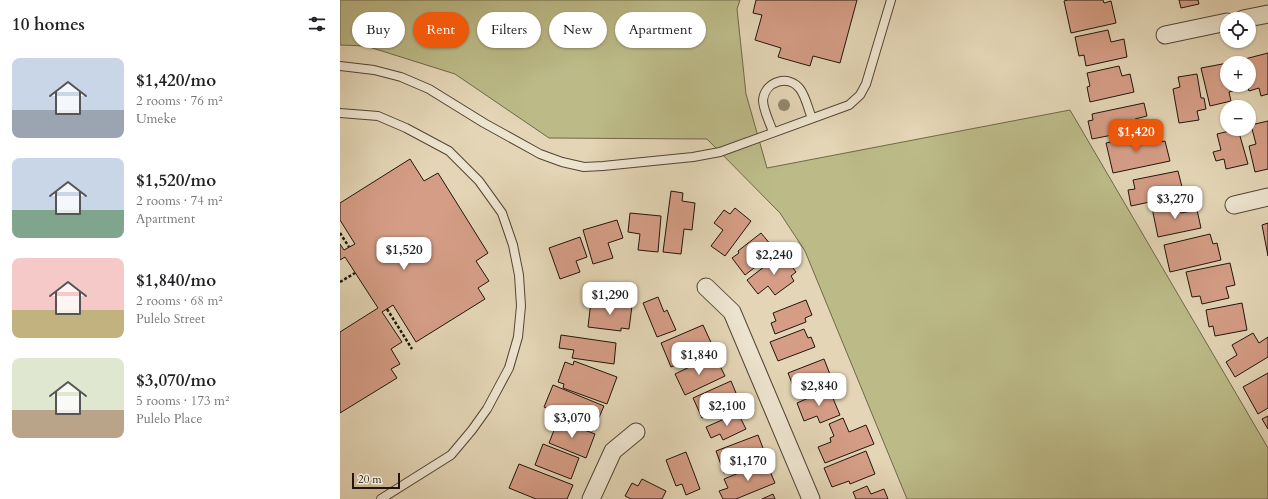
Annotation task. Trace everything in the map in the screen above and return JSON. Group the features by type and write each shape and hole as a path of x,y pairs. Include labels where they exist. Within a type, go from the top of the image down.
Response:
{"street":[{"path":"1256,16 1268,14"},
{"path":"1165,35 1220,23"},
{"path":"1234,204 1268,197"},
{"path":"706,287 732,312 811,499"},
{"path":"591,499 613,451 636,432"}],"lane":[{"path":"340,66 374,70 401,78 429,89 484,123 540,154 562,162 584,166 603,166 693,157 720,152 849,105 860,95 866,84 891,0"},
{"path":"773,132 763,100 765,92 769,86 776,82 789,81 800,89 812,118"},
{"path":"340,113 378,116 406,128 449,151 479,181 502,213 513,245 519,275 521,306 518,337 509,368 487,409 451,455 381,499"}],"path":[{"path":"340,233 349,247"},
{"path":"340,282 355,273"},
{"path":"387,309 412,349"}],"shaded area":[{"path":"340,0 740,0 737,9 746,94 767,168 1070,110 1268,448 1268,499 907,499 805,251 780,213 707,139 549,138 455,74 372,48 405,48 405,12 352,12 352,45 340,45"}],"building":[{"path":"756,0 857,0 840,63 813,56 810,66 778,57 781,48 755,40 762,15 753,13"},
{"path":"1103,0 1104,3 1111,1 1116,23 1071,33 1064,1"},
{"path":"1179,0 1198,0 1199,4 1181,8"},
{"path":"1108,30 1111,42 1124,39 1127,57 1086,66 1084,55 1079,56 1075,37"},
{"path":"1268,53 1268,94 1261,96 1259,88 1256,89 1256,56"},
{"path":"1220,64 1220,92 1229,92 1231,100 1220,100 1220,104 1210,106 1201,68"},
{"path":"1119,66 1122,76 1130,74 1134,92 1090,102 1087,87 1090,86 1087,73"},
{"path":"1197,74 1201,98 1204,98 1206,109 1197,111 1199,120 1179,123 1173,89 1180,87 1178,77"},
{"path":"1144,103 1147,116 1135,119 1138,130 1092,139 1088,121 1093,120 1092,114"},
{"path":"1268,121 1268,169 1255,172 1249,146 1256,144 1254,136 1256,136 1256,124"},
{"path":"1150,133 1152,143 1165,141 1170,161 1113,173 1106,143"},
{"path":"1220,133 1220,136 1240,136 1248,164 1226,169 1224,159 1216,161 1213,152 1221,150 1217,134"},
{"path":"410,159 424,181 438,173 488,253 476,261 489,281 478,288 485,299 416,342 393,305 382,312 402,342 391,349 400,364 391,369 397,378 340,413 340,332 378,308 345,257 340,260 340,244 344,250 355,244 340,220 340,203"},
{"path":"1178,171 1182,187 1172,189 1173,197 1131,206 1128,190 1135,189 1133,180"},
{"path":"671,191 683,193 682,201 695,203 692,230 684,229 681,254 663,252"},
{"path":"1178,203 1181,213 1197,210 1201,228 1158,237 1152,208"},
{"path":"735,208 751,221 725,256 711,246 723,230 714,223 724,210 730,214"},
{"path":"630,213 661,216 658,252 638,250 640,234 628,232"},
{"path":"617,220 623,238 608,243 613,258 593,264 583,230"},
{"path":"1268,223 1268,256 1262,225"},
{"path":"761,233 776,251 745,275 732,258 739,253 738,251"},
{"path":"1210,234 1213,244 1217,243 1221,260 1170,272 1164,245"},
{"path":"580,237 587,257 576,261 580,272 560,279 549,248"},
{"path":"782,253 796,272 791,276 794,281 775,295 768,286 758,294 747,280"},
{"path":"1230,263 1235,285 1226,287 1229,298 1202,304 1200,296 1192,297 1186,272"},
{"path":"658,297 664,312 667,310 676,330 657,337 643,303"},
{"path":"806,300 812,315 805,318 806,322 775,334 771,323 776,321 773,313"},
{"path":"591,301 632,306 629,329 621,328 621,331 588,327"},
{"path":"1242,303 1247,330 1215,336 1213,326 1209,327 1206,310"},
{"path":"703,325 714,349 671,367 661,343"},
{"path":"804,329 808,338 811,337 815,347 778,361 770,342"},
{"path":"1253,333 1259,343 1268,337 1268,357 1235,377 1226,362 1237,355 1232,345"},
{"path":"561,335 616,343 614,364 572,358 574,350 559,348"},
{"path":"716,358 725,376 685,395 675,374 700,362 701,365"},
{"path":"824,359 833,382 797,396 788,373"},
{"path":"574,361 617,377 607,404 563,388 564,384 558,382 565,362 573,365"},
{"path":"1268,373 1268,408 1258,414 1243,387"},
{"path":"731,381 736,393 730,395 731,398 723,401 726,408 702,418 693,398"},
{"path":"553,385 604,406 593,431 552,414 553,410 544,407"},
{"path":"829,389 840,415 820,423 817,416 804,421 797,403"},
{"path":"738,413 746,429 723,440 720,434 711,438 706,427"},
{"path":"1268,416 1268,429 1262,419"},
{"path":"843,418 849,432 866,425 874,444 825,463 818,447 831,442 830,438 834,436 829,424"},
{"path":"558,420 595,434 586,458 549,443"},
{"path":"758,435 766,456 724,473 716,451"},
{"path":"543,444 579,458 571,479 535,465"},
{"path":"866,451 875,474 850,484 849,481 832,487 824,468"},
{"path":"686,452 700,489 686,495 682,484 676,486 666,460"},
{"path":"766,462 775,483 736,499 723,499 719,491 728,488 724,479"},
{"path":"519,464 573,485 567,499 536,499 509,488"},
{"path":"642,479 666,491 662,499 631,499 625,496 632,483 638,486"},
{"path":"867,486 871,494 884,489 888,499 856,499 853,492"},
{"path":"773,494 775,499 762,499"}]}
